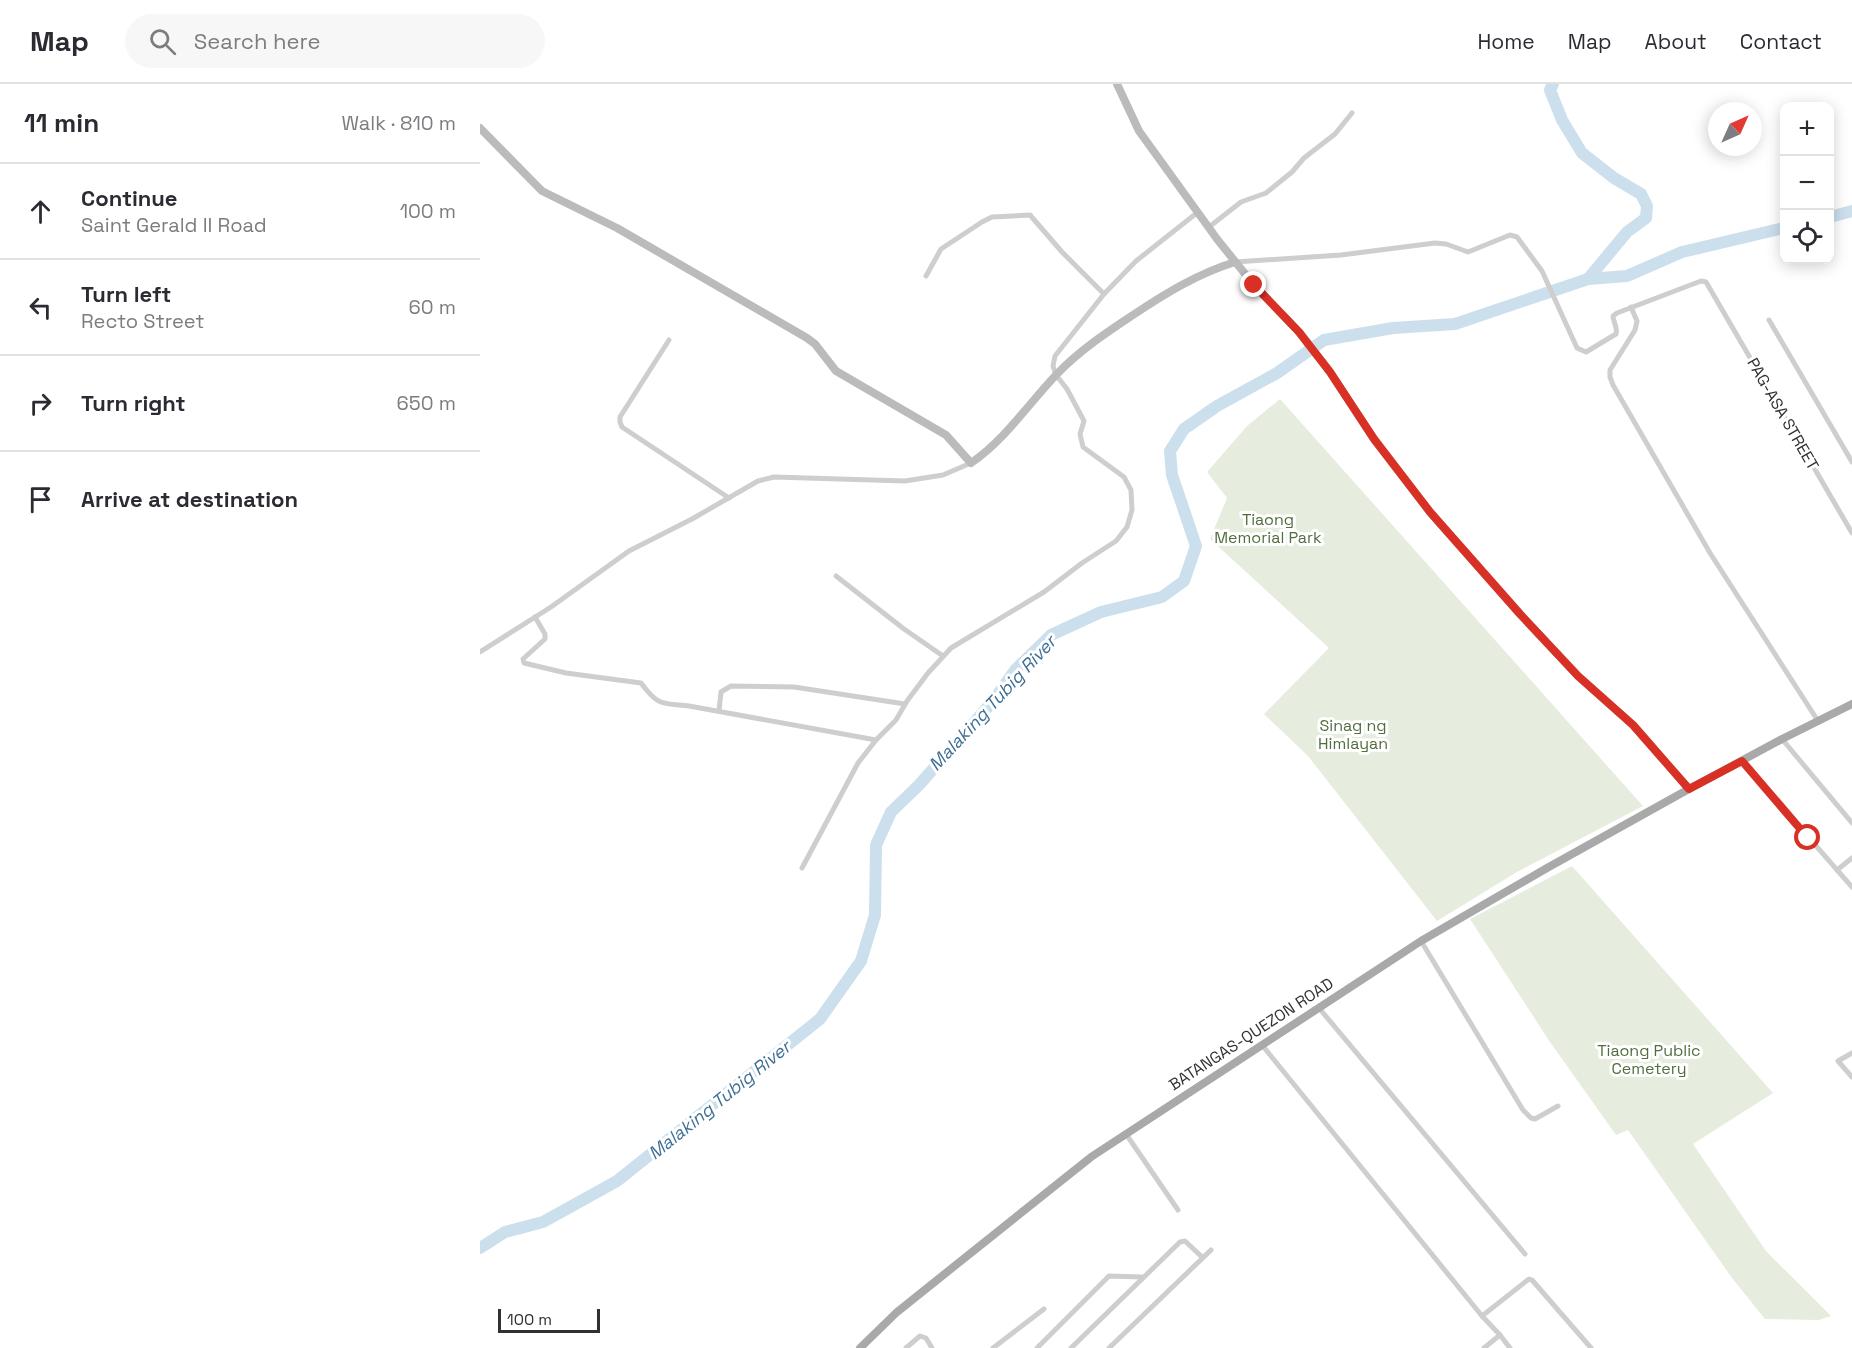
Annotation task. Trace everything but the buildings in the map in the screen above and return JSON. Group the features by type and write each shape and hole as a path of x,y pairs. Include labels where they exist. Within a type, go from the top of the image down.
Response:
{"main road":[{"name":"BATANGAS-QUEZON ROAD","path":"860,1348 897,1312 1091,1157 1421,941 1689,789 1852,704"}],"street":[{"path":"1117,84 1139,131 1198,212 1235,262 1299,332 1330,372 1374,439 1430,512 1520,614 1578,676 1633,725 1689,789"},
{"path":"1209,227 1241,202 1266,193 1292,172 1304,158 1335,134 1352,113"},
{"path":"480,128 542,191 617,228 807,338 836,371 946,435 971,463"},
{"path":"802,868 858,764 876,740 896,720 927,673 943,656 951,648 1044,592 1116,541 1127,527 1132,510 1131,490 1124,477 1083,447 1080,434 1084,421 1067,389 1056,375 1053,366 1055,356 1104,294 1136,261 1198,212"},
{"path":"927,276 941,249 982,222 992,217 1030,215 1062,252 1104,294"},
{"path":"480,652 535,617 629,551 758,481 774,477 905,481 943,475 971,463 993,445 1056,375 1094,341 1159,298 1206,272 1235,262 1341,255 1435,243 1446,244 1468,252 1510,235 1516,237 1542,271 1567,328 1577,348 1582,352 1586,352 1613,336 1617,330 1613,316 1631,307 1637,321 1635,330 1611,370 1610,377 1613,386 1710,553 1818,721"},
{"name":"PAG-ASA STREET","path":"1631,307 1701,281 1706,282 1852,533"},
{"path":"1769,320 1852,462"},
{"path":"669,340 620,417 620,422 622,427 729,498"},
{"path":"836,576 943,656"},
{"path":"535,617 545,634 545,639 523,658 524,663 567,673 641,683 652,698 660,703 719,711 876,740"},
{"path":"719,711 721,692 724,688 731,686 794,687 905,704"},
{"path":"1782,739 1852,823"},
{"path":"1742,761 1852,887"},
{"path":"1837,870 1852,858"},
{"path":"1421,941 1527,1115 1535,1119 1558,1106"},
{"path":"1319,1008 1525,1254"},
{"path":"1262,1045 1510,1348"},
{"path":"1852,1053 1838,1061 1852,1077"},
{"path":"1126,1134 1179,1210"},
{"path":"1071,1348 1183,1240 1202,1257"},
{"path":"1109,1348 1211,1250"},
{"path":"1036,1348 1109,1276 1142,1278"},
{"path":"1482,1316 1529,1279 1591,1348"},
{"path":"993,1348 1044,1309"},
{"path":"1484,1348 1500,1335"},
{"path":"906,1348 920,1336 926,1338 932,1348"}],"green space":[{"path":"1280,399 1643,806 1517,872 1437,921 1308,756 1264,714 1329,648 1210,539 1227,498 1207,472 1247,426"},
{"name":"Tiaong Public Cemetery","path":"1572,866 1773,1093 1693,1144 1766,1251 1831,1316 1819,1320 1765,1319 1732,1278 1628,1130 1616,1135 1550,1042 1470,919"}],"waterway":[{"path":"1553,84 1550,90 1562,120 1582,153 1614,178 1641,194 1647,206 1646,218 1627,232 1588,279"},
{"name":"Malaking Tubig River","path":"1834,216 1852,211"},
{"name":"Malaking Tubig River","path":"480,1248 505,1232 543,1222 617,1181 820,1019 861,961 875,915 876,845 891,812 919,785 994,700 1016,669 1051,635 1101,612 1162,597 1184,581 1196,546 1172,475 1170,451 1184,429 1217,406 1277,373 1324,340 1393,328 1455,324 1588,279 1627,276 1682,252 1780,229"}],"route":[{"path":"1254,285 1299,332 1330,372 1374,439 1430,512 1520,614 1578,676 1633,725 1689,789 1742,761 1808,838"}],"park label":[{"name":"Tiaong Memorial Park","path":"1268,528"},
{"name":"Sinag ng Himlayan","path":"1353,734"}]}
